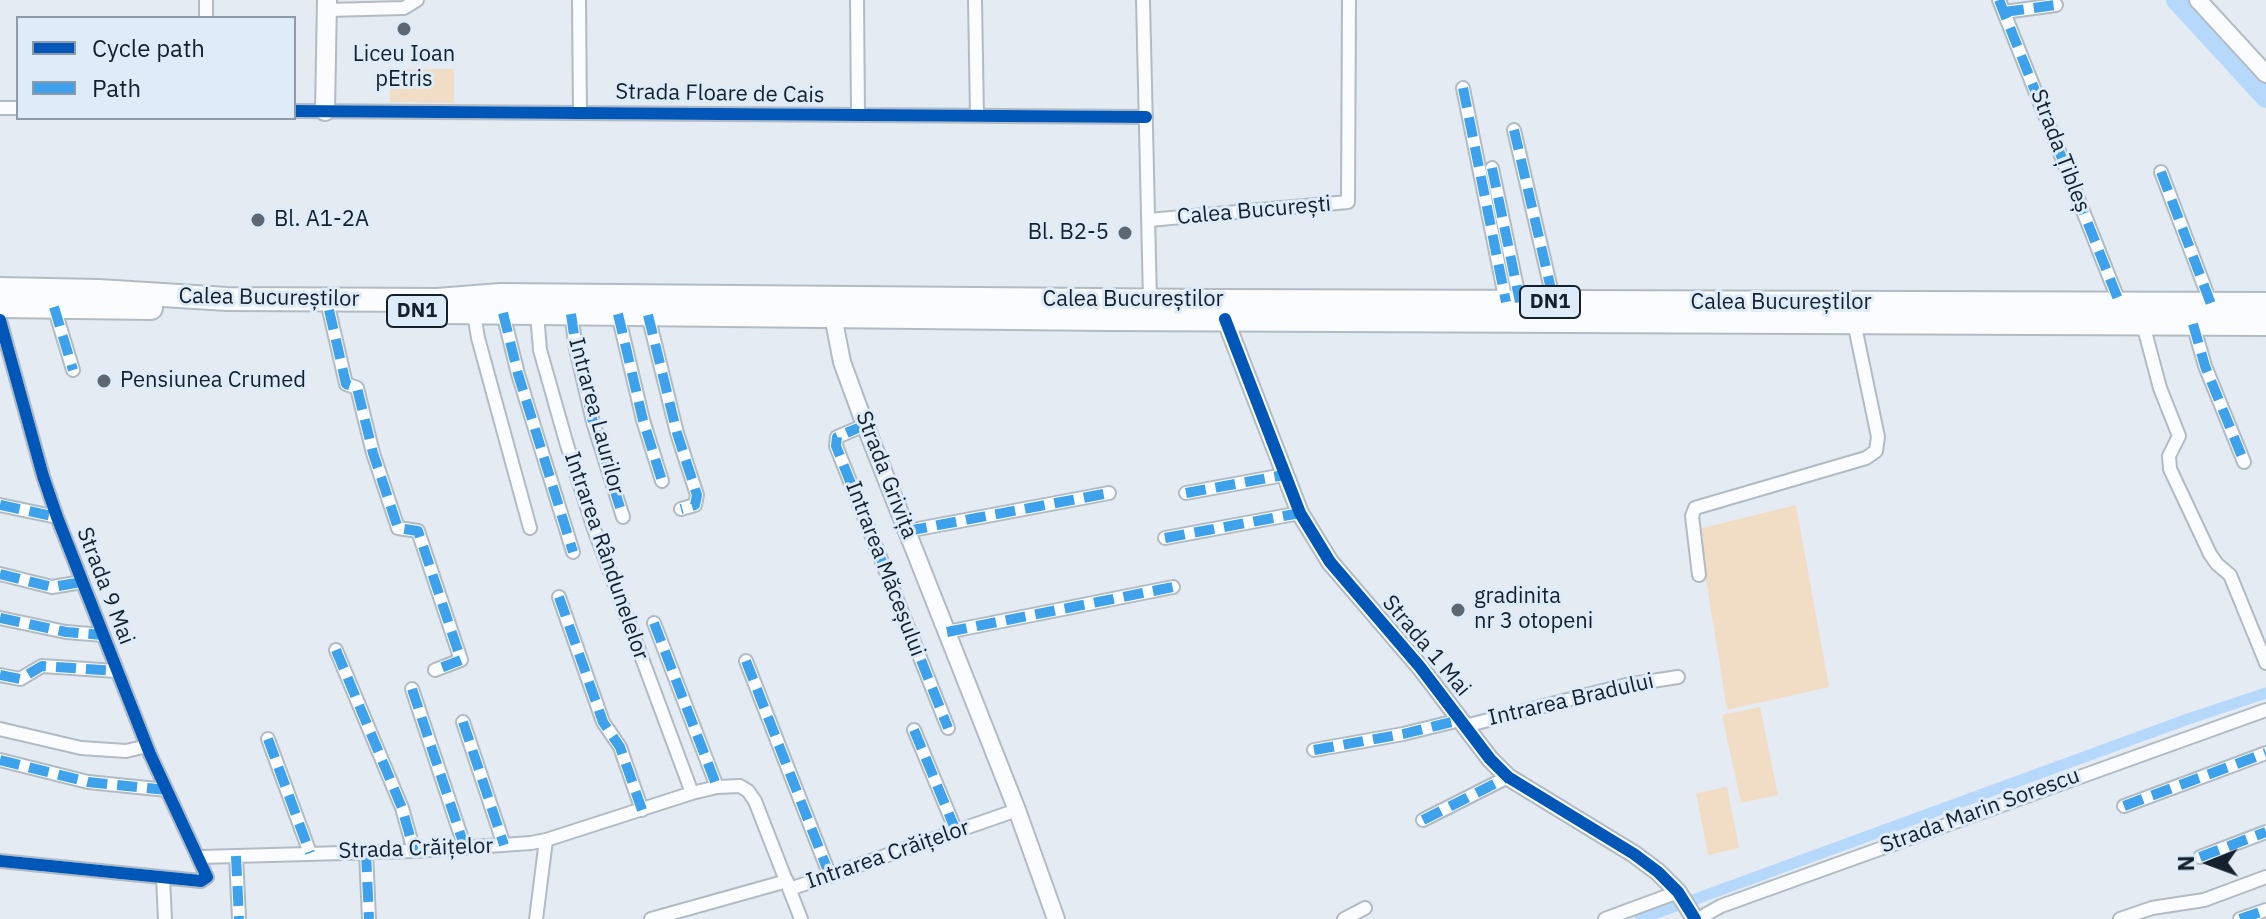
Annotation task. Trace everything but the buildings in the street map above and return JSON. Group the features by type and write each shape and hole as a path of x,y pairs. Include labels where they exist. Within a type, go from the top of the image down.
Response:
{"highway":[{"name":"Calea Bucureștilor","path":"0,289 227,299 437,300 512,295 2266,304"},
{"name":"Calea Bucureștilor","path":"0,306 648,315 2266,324"}],"main road":[{"path":"325,111 327,5"}],"street":[{"path":"327,5 404,8 417,0"},
{"path":"579,0 580,113"},
{"path":"857,0 858,115"},
{"path":"975,0 977,116"},
{"path":"1143,0 1150,300"},
{"name":"Calea București","path":"1149,220 1348,202 1349,0"},
{"path":"2198,0 2266,74"},
{"path":"2001,6 2056,5"},
{"name":"Strada Țibleș","path":"2001,6 2120,304"},
{"path":"1463,88 1513,302"},
{"name":"Strada Floare de Cais","path":"296,111 1146,117"},
{"path":"1514,130 1554,302"},
{"path":"1492,168 1513,302"},
{"path":"2161,172 2211,304"},
{"path":"54,307 73,370"},
{"path":"329,310 346,384 357,388 373,453 398,528 418,531 461,660 435,670"},
{"path":"474,313 478,338 530,528"},
{"path":"503,313 518,374 573,552"},
{"name":"Intrarea Rândunelelor","path":"537,314 540,350 571,459 692,793"},
{"name":"Intrarea Laurilor","path":"571,314 593,422 623,517"},
{"path":"618,314 643,420 662,481"},
{"path":"648,315 677,433 697,495 695,505 681,509"},
{"name":"Strada Grivița","path":"833,316 842,362 865,425 1017,810 1056,919"},
{"name":"Strada 1 Mai","path":"1225,319 1300,513 1330,562 1508,777 1658,872 1678,892 1696,919"},
{"name":"Strada 9 Mai","path":"0,320 57,517 147,746 200,857"},
{"path":"1699,575 1692,516 1695,508 1866,458 1876,451 1878,437 1854,322"},
{"path":"2143,324 2160,388 2179,436 2169,456 2170,469 2210,554 2230,575 2266,663"},
{"path":"2193,324 2210,379 2244,462"},
{"name":"Intrarea Măceșului","path":"865,425 837,437 836,446 948,728"},
{"path":"1186,493 1284,475"},
{"path":"907,531 1109,493"},
{"path":"0,505 57,517"},
{"path":"1165,538 1300,513"},
{"path":"0,574 52,587 82,582"},
{"path":"947,632 1173,587"},
{"path":"559,597 603,722 618,741 642,810"},
{"path":"0,618 66,632 103,635"},
{"path":"654,623 717,787"},
{"path":"336,650 402,808 414,851"},
{"path":"746,661 830,876"},
{"path":"0,675 20,679 42,666 116,671"},
{"name":"Intrarea Bradului","path":"1462,723 1626,685 1678,677"},
{"path":"412,689 465,848"},
{"name":"Strada Marin Sorescu","path":"1696,919 1721,906 2266,710"},
{"path":"463,722 504,845"},
{"name":"Strada 1 Mai","path":"1314,750 1462,723"},
{"path":"0,729 81,748 126,751 147,746"},
{"path":"914,730 956,831"},
{"path":"268,739 310,853"},
{"path":"2124,806 2266,753"},
{"path":"0,760 88,782 167,790"},
{"path":"1423,820 1508,777"},
{"name":"Strada Crăițelor","path":"200,857 414,851 546,840 692,793 740,786 752,796 789,885"},
{"name":"Intrarea Crăițelor","path":"801,919 789,885 830,876 1017,810"},
{"path":"2200,857 2266,832"},
{"path":"536,919 546,840"},
{"path":"366,852 369,919"},
{"path":"236,856 239,919"},
{"path":"0,861 204,881 207,874 200,857"},
{"path":"2120,919 2152,908 2193,903 2266,877"},
{"path":"163,878 165,919"},
{"path":"651,919 789,885"},
{"path":"1605,919 1678,892"},
{"path":"1344,919 1365,908"},
{"path":"2240,919 2266,910"}],"shaded area":[{"path":"390,69 454,69 454,103 390,102"},
{"path":"1796,505 1829,687 1727,710 1698,529"},
{"path":"1760,707 1778,795 1741,803 1722,715"},
{"path":"1727,787 1739,848 1708,855 1696,793"}],"waterway":[{"path":"2176,0 2266,98"},
{"path":"1693,900 2266,693"},
{"path":"1640,919 1676,906"}],"marked path":[{"path":"1999,0 2120,304"},
{"path":"2004,12 2056,5"},
{"path":"1463,88 1506,302"},
{"path":"1514,130 1554,302"},
{"path":"1492,168 1520,302"},
{"path":"2161,172 2211,304"},
{"path":"54,307 73,370"},
{"path":"329,310 346,384 357,388 373,453 398,528 418,531 461,660 435,670"},
{"path":"503,313 518,374 573,552"},
{"path":"571,314 593,422 623,517"},
{"path":"618,314 643,420 662,481"},
{"path":"648,315 677,433 697,495 695,505 681,509"},
{"path":"2193,324 2205,366 2244,462"},
{"path":"865,425 837,437 836,446 948,728"},
{"path":"1186,493 1284,475"},
{"path":"907,531 1109,493"},
{"path":"0,505 57,517"},
{"path":"1165,538 1300,513"},
{"path":"0,574 52,587 82,582"},
{"path":"947,632 1173,587"},
{"path":"559,597 603,722 620,747 642,810"},
{"path":"0,618 66,632 103,635"},
{"path":"654,623 717,787"},
{"path":"336,650 402,808 414,851"},
{"path":"746,661 830,876"},
{"path":"0,675 20,679 42,666 116,671"},
{"path":"412,689 465,848"},
{"path":"1314,750 1460,720"},
{"path":"463,722 504,845"},
{"path":"914,730 956,831"},
{"path":"268,739 310,853"},
{"path":"2124,806 2266,753"},
{"path":"0,760 88,782 167,790"},
{"path":"1423,820 1508,777"},
{"path":"2200,857 2266,832"},
{"path":"366,852 369,919"},
{"path":"236,856 239,919"},
{"path":"2240,919 2266,910"}],"cycle path":[{"path":"296,111 1146,117"},
{"path":"1225,319 1300,513 1330,562 1508,777 1658,872 1678,892 1695,919"},
{"path":"0,320 57,517 150,754 207,877 201,881 0,861"}],"place":[{"name":"Liceu Ioan pEtris","path":"404,29"},
{"name":"Bl. A1-2A","path":"258,220"},
{"name":"Bl. B2-5","path":"1125,233"},
{"name":"Pensiunea Crumed","path":"104,381"},
{"name":"gradinita nr 3 otopeni","path":"1458,610"}]}
